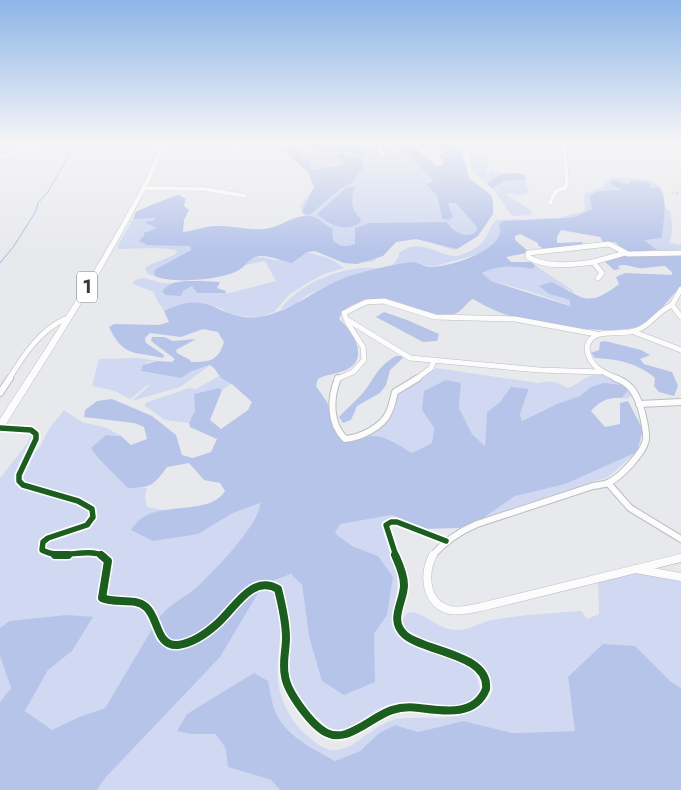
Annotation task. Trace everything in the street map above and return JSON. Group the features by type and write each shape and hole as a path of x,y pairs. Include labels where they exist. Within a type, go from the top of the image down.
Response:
{"highway":[{"name":"1","path":"0,418 65,319 145,178"},
{"name":"1","path":"0,428 124,224 147,178"}],"street":[{"path":"550,203 556,190 565,188 566,178"},
{"path":"142,188 204,189 245,196"},
{"path":"626,253 609,244 528,253 527,255 536,261 567,265 593,262 626,253 681,253"},
{"path":"593,262 602,273 598,278"},
{"path":"434,360 427,372 396,392 390,411 384,419 359,436 346,438 339,431 334,419 332,402 335,383 338,377 352,373 359,366 365,355 362,342 346,320 344,313 348,309 366,302 384,301 435,317 515,319 596,334 642,329 654,321 668,306 672,305 681,289"},
{"path":"672,305 681,317"},
{"path":"0,394 13,371 40,338 56,322 65,319"},
{"path":"346,320 406,357 539,370 601,372 617,377 628,384 639,404 647,431 646,444 642,452 608,483 502,515 468,529 446,541 434,552 429,562 426,578 432,597 447,610 481,607 681,558"},
{"path":"633,331 681,350"},
{"path":"596,334 590,337 586,348 588,355 601,372"},
{"path":"639,404 681,402"},
{"path":"0,428 31,430 36,434 36,439 19,475 21,484 78,501 92,509 93,517 86,525 48,538 43,542 42,550 51,554 94,553 103,555 108,559 109,564 102,586 102,598 107,602 139,603 145,606 161,639 168,643 181,644 202,636 217,624 246,593 255,587 268,584 274,585 278,589 285,628 286,679 303,711 326,733 333,736 350,733 382,713 394,708 402,707 441,713 468,708 481,699 486,692 487,684 484,676 468,660 413,641 399,629 397,623 397,606 404,583 386,525 391,522 397,522 446,541"},
{"path":"608,483 630,508 681,538"},
{"path":"634,569 681,577"}],"shaded area":[{"path":"310,178 439,178 477,225 480,232 454,250 419,239 396,240 373,262 346,262 313,231 300,206 315,187"},
{"path":"310,178 356,178 352,183 340,189 312,213 306,215 302,212 314,187"},
{"path":"430,178 469,178 491,195 493,214 478,236 457,249 416,239 396,242 383,256 357,264 344,263 315,251 307,252 292,263 258,256 239,270 221,276 197,280 163,278 155,276 154,272 156,269 191,250 190,246 148,245 139,241 144,236 144,233 157,228 144,222 154,220 155,218 133,219 136,212 179,195 186,199 184,206 189,210 184,220 183,232 216,226 263,229 303,216 316,218 333,229 332,234 335,242 346,246 355,244 355,228 370,223 447,222 460,234 469,235 477,231 477,227 456,203 448,203 453,217 449,220 442,219 438,197 426,184 434,182"},
{"path":"480,178 496,178 487,184"},
{"path":"496,178 525,178 525,180 504,181 492,189 487,184"},
{"path":"613,178 634,178 649,181 660,187 663,193 659,187 651,188 640,182 629,185 619,181 611,183 624,191 596,192 592,209 574,217 559,218 585,210 584,194 603,187 605,182"},
{"path":"525,180 529,193 521,195 508,193 507,195 532,211 531,215 512,216 493,189 504,181"},
{"path":"619,181 628,185 631,181 649,182 651,188 659,187 665,205 662,238 644,240 657,250 626,252 615,242 603,242 600,237 561,230 557,237 557,243 582,242 583,244 545,250 538,243 520,234 515,236 515,240 528,251 506,257 511,262 531,262 536,266 532,269 500,267 482,273 491,281 570,306 570,300 549,294 539,286 551,282 578,296 585,298 599,297 619,284 616,277 625,273 672,275 672,272 665,266 642,268 624,265 618,266 620,269 614,270 603,260 623,255 681,255 681,287 652,319 640,326 628,329 572,328 517,318 496,311 473,299 456,313 441,315 395,302 371,299 349,307 339,319 353,335 356,342 358,355 356,362 347,369 318,379 316,386 327,402 340,439 354,441 371,436 382,437 412,453 432,443 434,428 422,410 424,391 446,380 461,383 459,408 472,434 485,446 487,412 500,402 511,387 529,389 520,414 522,421 557,404 580,396 591,387 604,383 621,385 628,390 622,398 605,400 591,411 605,427 620,424 620,403 628,401 643,430 637,452 565,484 515,496 476,523 459,528 423,529 392,515 340,524 335,533 352,546 378,556 393,577 387,615 374,634 375,682 344,695 322,681 309,636 302,585 291,574 270,582 254,584 228,611 198,635 186,640 172,641 164,636 156,622 160,616 170,606 194,590 236,546 253,523 260,503 233,513 198,534 153,541 131,530 136,523 152,513 209,503 225,491 220,483 204,480 189,463 167,467 155,482 147,486 128,488 99,459 91,448 106,435 121,436 131,445 147,439 144,427 134,423 84,417 85,410 97,401 112,399 152,416 176,435 182,455 193,458 211,452 217,439 190,427 189,423 195,411 194,394 219,388 222,390 210,420 221,429 248,410 252,402 233,385 221,378 210,365 190,372 181,378 141,371 143,365 157,361 172,362 175,359 151,341 152,337 164,337 173,341 196,339 176,350 177,353 191,362 203,362 216,357 222,348 224,342 218,332 203,329 181,337 150,333 145,338 146,343 164,355 163,358 131,352 125,349 114,337 109,327 114,324 159,325 169,322 164,311 180,305 193,303 204,304 244,317 270,315 292,306 333,283 359,273 411,262 430,267 465,260 488,248 496,241 500,233 499,224 503,221 574,217 592,209 590,196 596,192 608,190 623,191 610,183"},
{"path":"356,186 352,203 361,222 349,227 343,227 332,224 317,214 346,188"},
{"path":"665,208 670,212 672,220 669,243 681,245 681,252 657,250 643,239 662,238"},
{"path":"155,217 154,220 145,222 158,227 140,241 190,246 191,250 154,272 155,276 148,274 145,268 177,253 176,250 155,248 120,249 117,247 133,219"},
{"path":"521,219 501,230 499,237 488,249 479,254 432,267 413,262 345,278 307,295 296,304 280,310 296,294 316,281 328,276 351,269 389,267 396,262 400,252 408,247 425,247 447,255 461,255 482,243 496,220"},
{"path":"307,252 331,259 344,268 324,274 309,282 290,294 274,312 259,317 234,316 218,307 177,305 164,311 154,292 133,284 134,281 144,278 163,283 177,282 168,286 183,291 192,285 198,293 230,293 276,281 265,261 245,265 253,258 261,257 279,260"},
{"path":"536,266 571,289 576,296 566,288 549,294 570,300 571,306 529,291 491,281 482,273 500,267 532,269"},
{"path":"220,282 217,288 226,291 225,293 197,293 192,286 183,291 181,296 166,295 162,292 174,283"},
{"path":"384,312 439,334 437,341 423,342 376,317"},
{"path":"605,341 641,350 650,355 640,359 644,364 672,372 678,386 674,396 659,392 654,386 655,378 634,365 611,359 595,358 591,353 599,350 600,342"},
{"path":"396,356 403,358 390,370 386,385 380,393 357,406 351,420 343,423 339,417 362,394 384,364"},
{"path":"139,358 157,361 148,362 142,371 181,378 190,372 209,366 180,387 132,401 150,385 130,399 115,391 92,386 99,359"},
{"path":"436,368 538,383 553,382 567,388 588,377 601,375 619,381 628,390 591,387 581,396 557,404 522,421 520,414 529,390 511,387 500,402 487,412 485,446 472,434 459,408 461,383 422,410 434,428 432,443 412,453 391,441 352,443 388,420 395,409 398,393"},
{"path":"219,376 231,384 222,390 218,388 195,411 189,423 165,420 145,406 145,403 189,388 196,389"},
{"path":"628,390 633,395 626,399 622,398"},
{"path":"64,410 82,422 107,428 121,436 105,435 128,487 147,488 145,497 147,507 163,510 141,518 198,534 233,513 260,503 253,523 226,558 194,590 170,606 156,622 151,609 106,597 110,570 108,555 93,552 60,553 45,548 46,542 95,519 97,511 92,505 75,496 24,483 21,479 28,459 40,447 49,429"},
{"path":"31,434 33,434 34,438 16,473 17,485 81,506 88,510 91,516 81,526 51,536 39,543 40,552 57,556 92,556 105,562 98,592 98,601 101,604 125,604 141,609 145,613 152,629 105,708 79,717 52,731 25,711 48,670 72,651 9,621 0,628 0,478 27,444"},
{"path":"637,452 608,477 483,518 515,496 595,470"},
{"path":"392,515 397,518 383,524 397,574 393,615 394,629 409,643 419,649 458,659 465,663 472,669 477,678 481,692 458,706 437,707 404,702 391,704 349,728 333,732 306,707 288,676 289,654 281,590 274,581 291,574 302,585 309,636 374,634 387,615 378,556 352,546 334,532 340,523"},
{"path":"635,572 681,580 681,688 670,681 568,677 576,731 513,733 463,721 418,732 395,725 379,733 360,751 335,761 299,740 284,726 274,708 268,681 191,734 215,734 225,747 228,767 271,780 280,790 97,790 106,777 143,737 261,588 270,588 276,597 279,607 281,619 278,680 280,693 286,707 293,720 311,739 326,749 339,750 356,742 389,721 466,714 484,704 490,697 493,689 491,682 481,667 474,661 459,652 416,638 406,632 403,618 409,612 422,615 451,630 467,629 492,620 548,613 581,611 587,619 599,614 598,580"},
{"path":"261,588 220,657 106,777 97,790 0,790 0,702 11,688 0,656 0,628 9,621 67,615 93,617 72,651 48,670 25,711 52,730 79,717 105,708 152,629 157,641 167,646 186,646 242,600"},
{"path":"603,644 635,646 670,681 681,688 681,790 280,790 271,780 228,767 225,747 215,734 191,734 177,731 187,714 254,673 268,681 274,708 284,726 299,740 335,761 360,751 379,733 395,725 418,732 463,721 513,733 575,731 568,677"},
{"path":"0,656 11,688 0,702"}],"waterway":[{"path":"0,263 14,246 36,211 38,203 48,192 56,178"}],"railway":[{"path":"673,193 681,194"}],"cycle path":[{"path":"0,428 31,430 36,434 36,439 19,475 19,481 23,485 78,501 92,509 93,517 87,525 48,538 43,542 42,550 55,555 92,553 105,557 108,561 108,567 102,598 113,601 136,602 146,607 151,613 160,635 169,644 177,645 201,636 218,623 253,588 270,585 278,589 286,637 285,679 308,716 326,733 334,736 353,731 392,709 411,707 449,712 458,711 477,702 485,693 487,687 486,680 471,663 453,654 414,641 405,635 397,623 404,583 389,540 386,525 391,522 397,522 446,541"}]}
